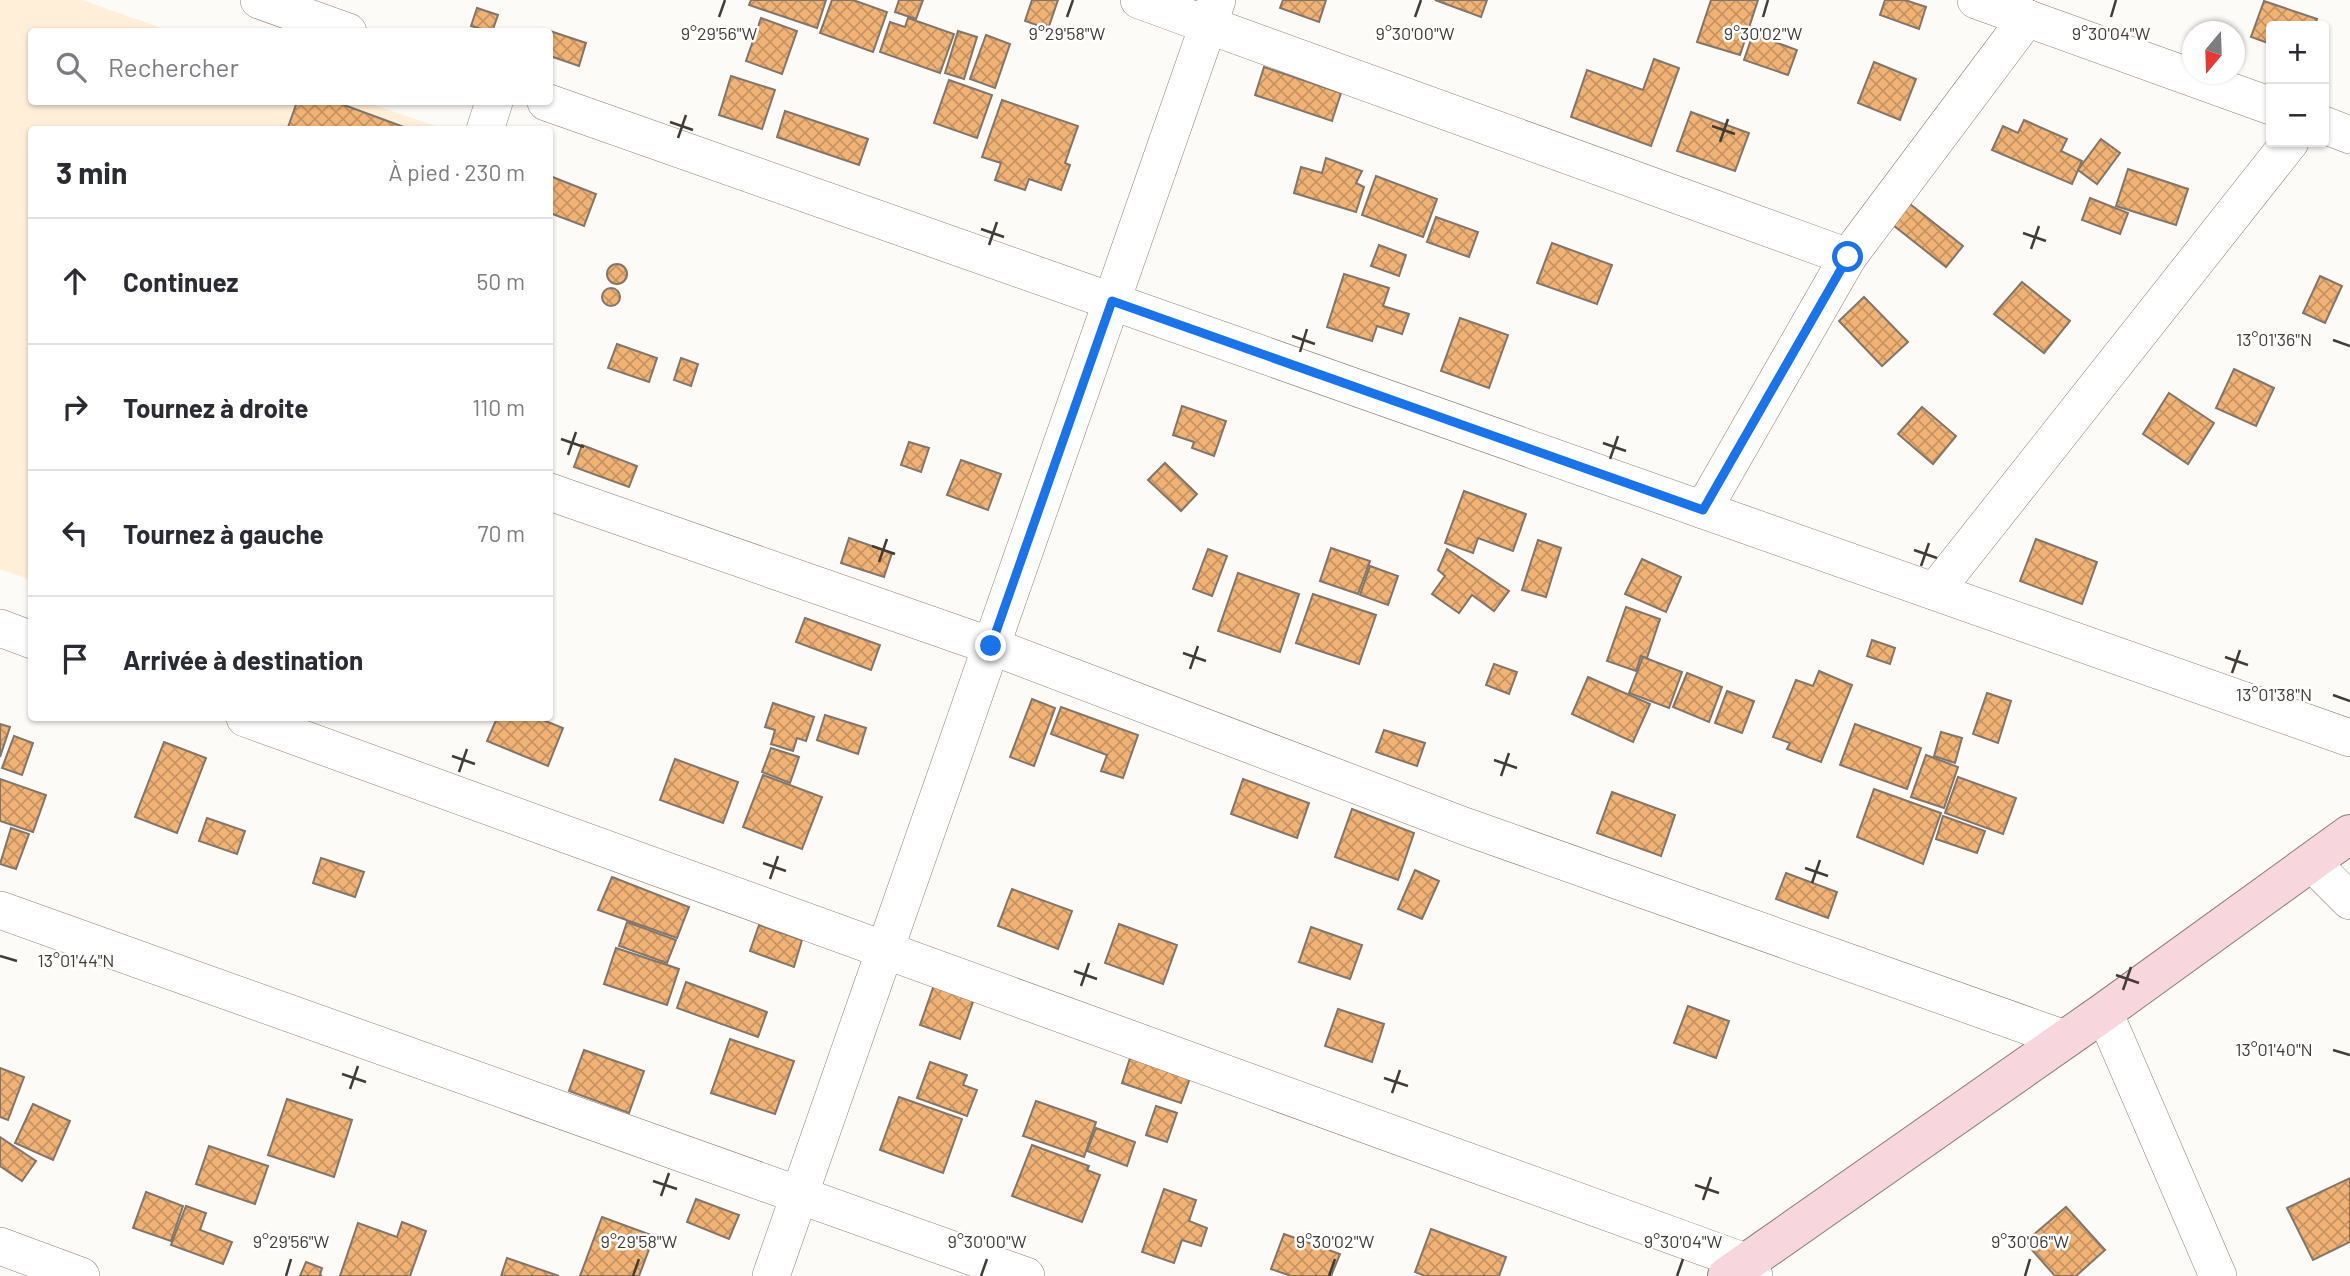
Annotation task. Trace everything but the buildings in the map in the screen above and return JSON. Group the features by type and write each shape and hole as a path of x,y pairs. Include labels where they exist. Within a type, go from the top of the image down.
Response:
{"street":[{"path":"259,0 337,28"},
{"path":"1139,0 1213,13 1848,257"},
{"path":"1976,0 2266,104"},
{"path":"771,1276 1213,13"},
{"path":"1703,510 1848,257 2027,18"},
{"path":"553,104 2350,738"},
{"path":"486,126 493,105"},
{"path":"2329,127 2350,135"},
{"path":"1935,591 2286,147"},
{"path":"553,493 991,646 1464,826 2065,1039"},
{"path":"0,628 28,638"},
{"path":"263,721 286,725 1743,1271 2350,834"},
{"path":"2311,862 2350,901"},
{"path":"0,910 1026,1276"},
{"path":"2104,1012 2218,1276"},
{"path":"0,1246 65,1273"}],"shaded area":[{"path":"0,0 82,0 161,28 28,28 28,105 375,105 435,126 28,126 28,579 0,569"}],"route":[{"path":"991,646 1112,301 1703,510 1848,257"}]}
